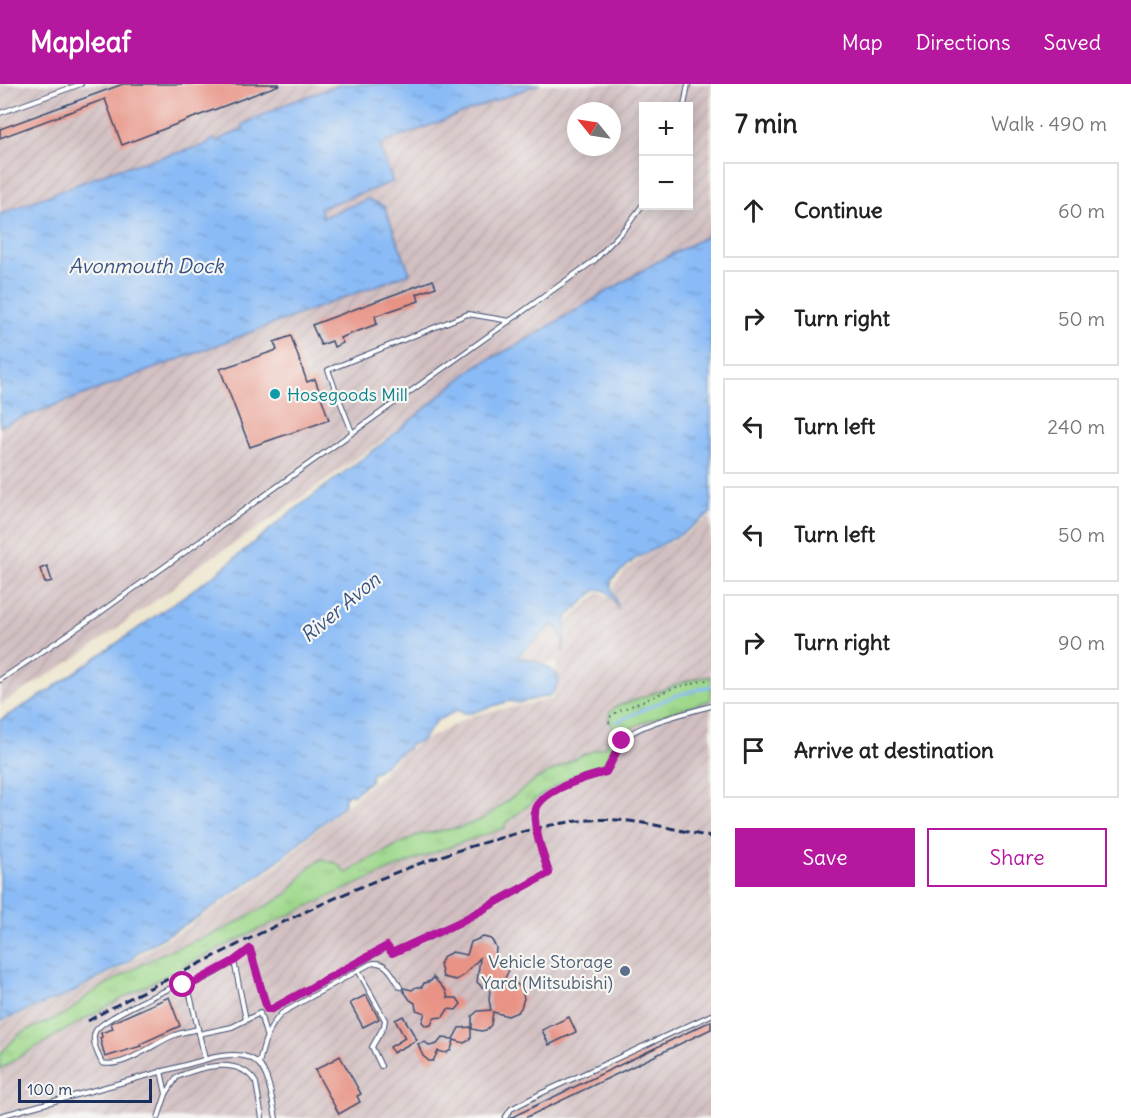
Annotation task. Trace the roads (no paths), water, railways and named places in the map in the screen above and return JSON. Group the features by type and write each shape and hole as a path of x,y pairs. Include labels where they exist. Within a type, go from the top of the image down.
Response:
{"lane":[{"path":"0,113 81,84"},
{"path":"685,102 688,84"},
{"path":"0,680 98,614 595,260 621,234 639,210"},
{"path":"352,432 328,370 468,314 511,321"},
{"path":"267,1036 260,1013 232,1027 176,1035 133,1058 107,1065 102,1063 93,1037 95,1030 113,1016 171,988 188,986 234,961 250,949 267,1009 272,1009 387,946 392,953 458,923 549,873 540,845 536,821 536,809 541,802 567,783 606,772 618,746 626,737 675,716 711,706"},
{"path":"234,961 246,1020"},
{"path":"259,1064 267,1036 276,1020 285,1011 370,963 380,962 387,967 400,987"},
{"path":"358,970 385,1020 372,1047 381,1066"},
{"path":"188,986 205,1059"},
{"path":"505,1118 512,1109 542,1093 711,1015"},
{"path":"0,1116 205,1059 237,1055 259,1064 268,1078 276,1118"},
{"path":"158,1118 166,1094 177,1077 217,1065 229,1065 246,1072 253,1078 256,1083 262,1118"},
{"path":"161,1071 166,1094"}],"water":[{"name":"Avonmouth Dock","path":"342,84 539,84 384,143 381,149 393,182 320,208 323,217 368,199 384,206 410,273 0,426 0,214 114,170 202,146 214,139 216,141 243,129 242,125 283,105"},
{"name":"River Avon","path":"711,234 711,513 683,533 635,559 612,579 611,586 619,610 607,592 596,590 566,618 563,652 563,641 559,629 552,625 519,655 520,658 536,661 558,676 559,681 551,695 518,703 509,701 471,713 462,713 459,710 437,720 421,741 409,745 408,749 371,775 371,780 353,795 350,793 345,797 344,805 264,872 198,917 135,954 130,961 67,995 0,1021 0,720 44,694 217,573 286,516 383,443 476,366 519,344 653,264"}],"waterway":[{"path":"616,722 674,696 711,686"}],"railway":[{"path":"88,1021 139,993 323,903 458,850 529,830 577,821 621,820 711,837"}],"place":[{"name":"Hosegoods Mill","path":"275,394"},
{"name":"Vehicle Storage Yard (Mitsubishi)","path":"625,971"}]}
